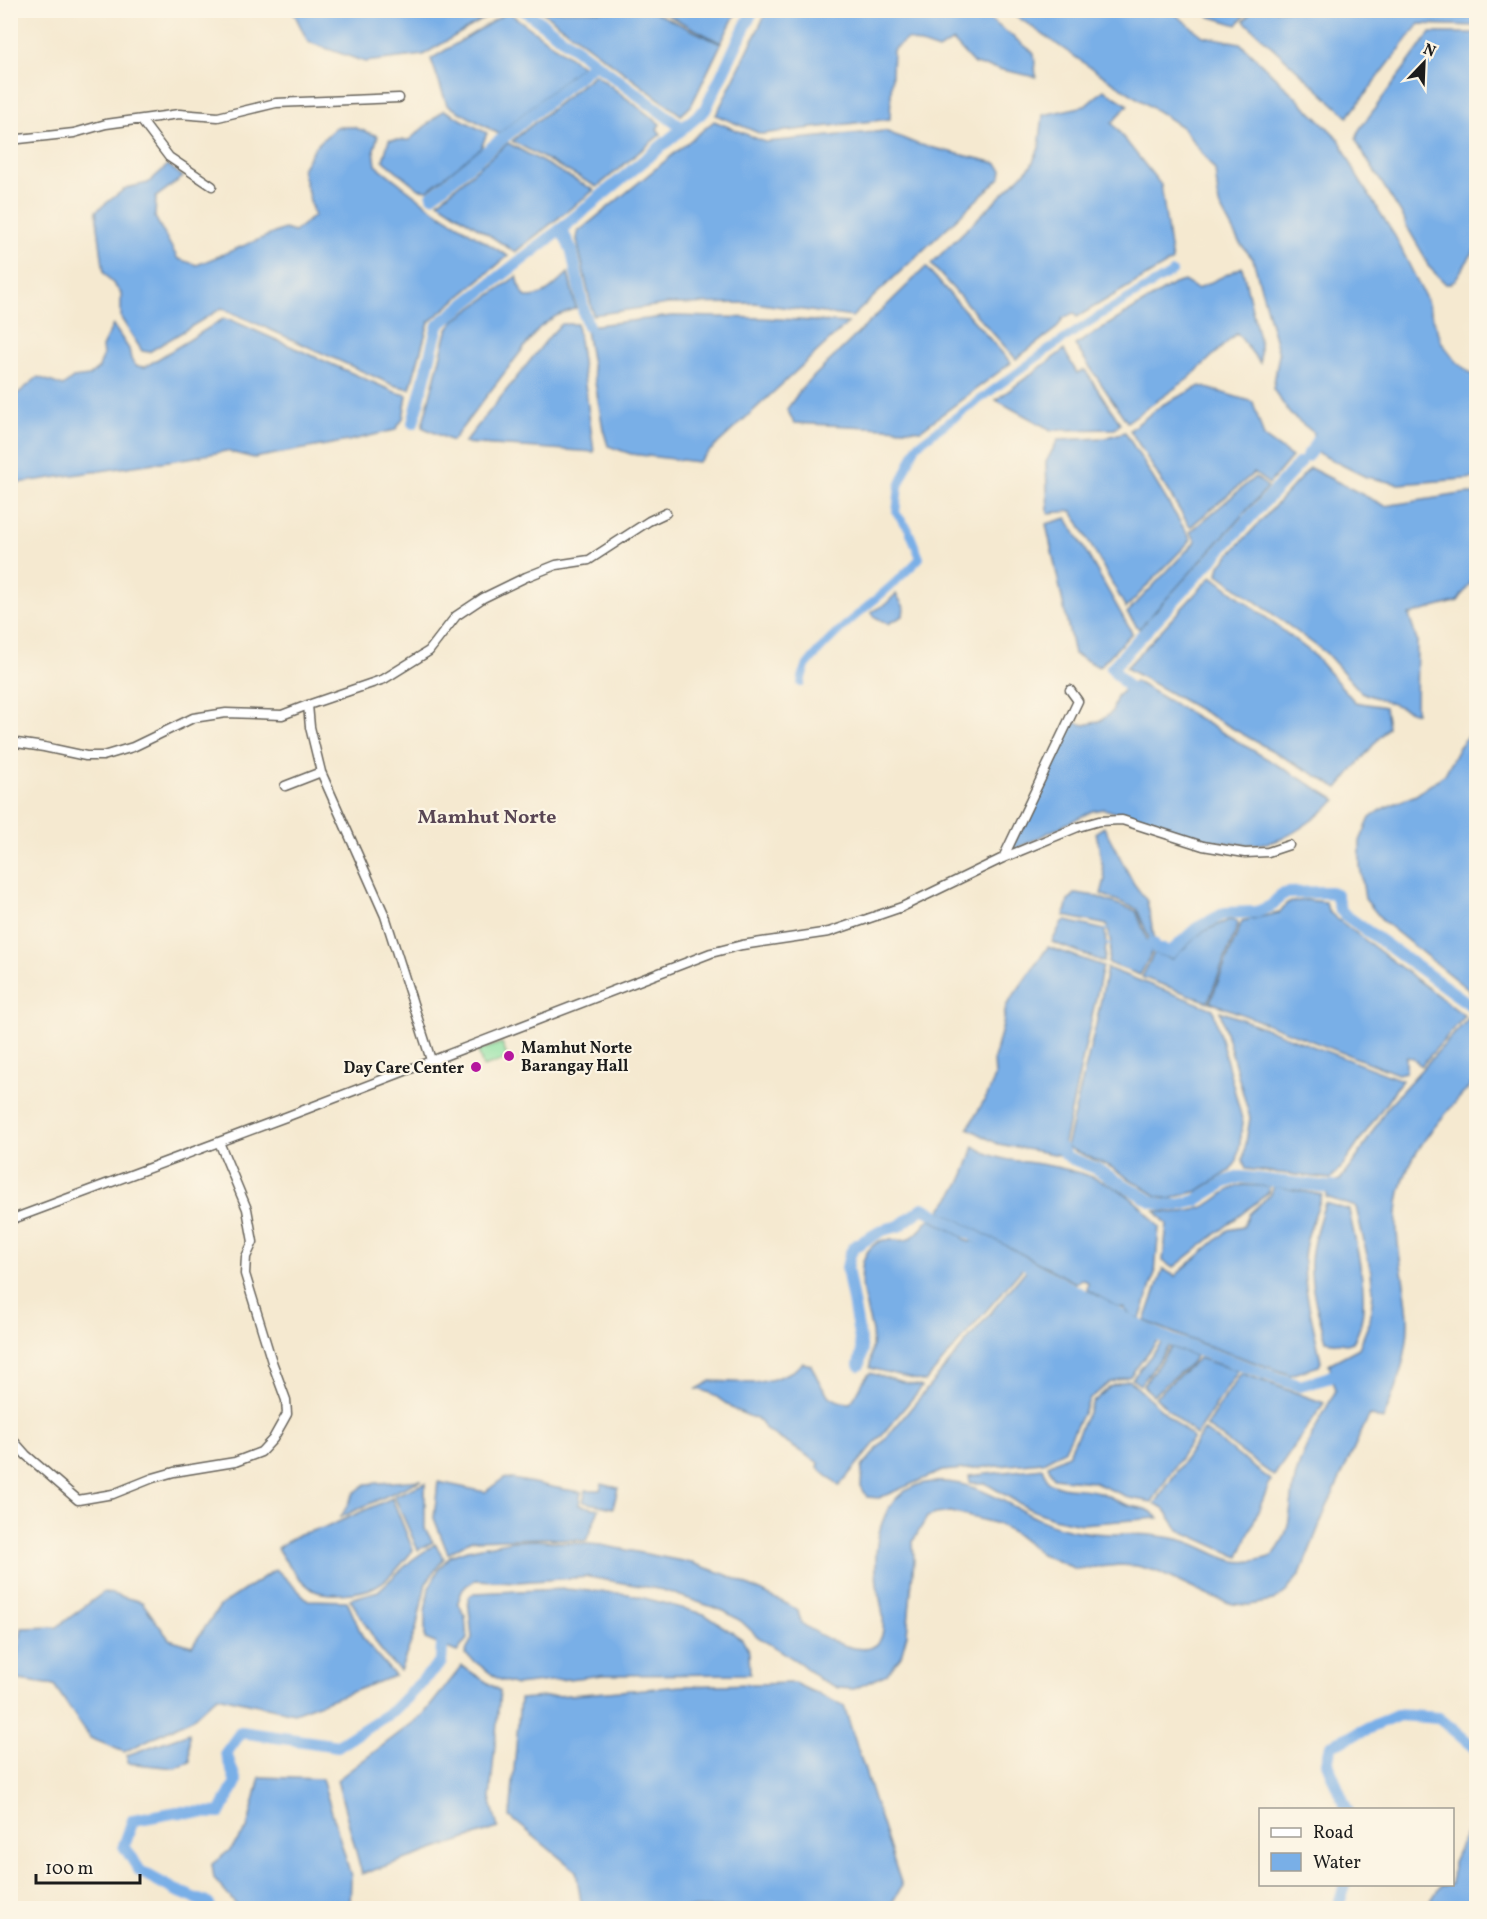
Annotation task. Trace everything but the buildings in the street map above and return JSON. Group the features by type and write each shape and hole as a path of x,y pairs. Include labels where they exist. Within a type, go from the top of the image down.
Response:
{"street":[{"path":"10,140 74,133 106,124 179,114 218,117 276,103 399,98"},
{"path":"141,120 169,157 212,186"},
{"path":"10,742 86,756 102,756 133,747 193,718 226,713 282,714 384,679 429,651 456,616 483,598 556,565 589,560 649,520 666,513"},
{"path":"1003,858 1078,701 1070,690"},
{"path":"308,705 310,727 321,772 385,916 431,1060"},
{"path":"285,786 321,772"},
{"path":"10,1220 711,953 742,945 829,932 902,907 1003,858 1098,821 1122,820 1203,846 1245,853 1268,852 1289,845"},
{"path":"10,1437 26,1455 78,1500 113,1494 174,1472 235,1462 261,1452 273,1439 287,1413 286,1400 245,1274 246,1257 253,1242 247,1209 219,1142"}],"green space":[{"path":"502,1043 508,1059 483,1067 478,1051"}],"water":[{"path":"1253,10 1476,11 1476,26 1419,24 1348,117 1244,21"},
{"path":"293,11 497,11 423,55 365,62 308,42"},
{"path":"541,11 652,11 721,44 691,106 681,115"},
{"path":"660,11 737,11 721,43"},
{"path":"767,11 979,11 1034,53 1036,77 974,64 953,41 938,50 907,39 893,50 890,119 761,134 716,115"},
{"path":"1009,11 1171,11 1203,36 1240,43 1339,139 1358,178 1395,236 1426,299 1442,343 1456,361 1476,378 1476,478 1399,484 1366,477 1312,450 1314,433 1290,414 1273,389 1279,354 1253,259 1239,242 1219,205 1215,170 1182,127"},
{"path":"1201,11 1248,11 1237,25 1208,16"},
{"path":"508,12 582,66 499,134 447,105 431,59"},
{"path":"1430,33 1476,33 1476,248 1450,284 1446,284 1428,266 1404,218 1356,139 1359,130"},
{"path":"595,74 660,124 657,129 661,134 597,187 512,141"},
{"path":"1104,90 1128,105 1112,123 1161,185 1172,261 1077,317 1074,313 1063,318 1057,328 1016,359 931,264 1031,166 1039,148 1043,115 1085,106"},
{"path":"444,110 487,133 481,148 428,190 419,189 383,160 389,140 409,140"},
{"path":"714,121 765,142 885,131 917,144 996,163 1002,170 1001,177 852,317 755,303 668,304 593,315 577,240 578,232"},
{"path":"336,127 353,127 378,136 374,149 376,165 434,210 508,256 429,322 410,389 393,385 222,308 149,352 142,351 121,318 121,293 104,273 96,211 126,188 148,183 168,165 183,177 156,197 155,217 178,259 197,265 284,229 294,232 314,216 302,169 315,147"},
{"path":"508,143 594,190 515,252 438,202"},
{"path":"926,267 1011,363 921,430 794,423 787,409 802,388"},
{"path":"1242,267 1260,343 1260,363 1237,333 1188,379 1127,422 1075,345 1174,284 1184,281 1197,289"},
{"path":"568,273 576,308 556,316 539,328 452,441 422,427 447,331 454,321 517,276 521,291 526,297 533,297 549,290"},
{"path":"672,316 848,323 698,462 631,454 608,446 586,330 588,326"},
{"path":"223,319 231,320 395,392 407,395 403,419 395,430 254,458 226,451 11,484 11,399 38,377 63,386 73,378 89,376 99,368 103,356 102,347 113,325 129,349 131,359 136,366 145,367"},
{"path":"561,324 577,324 594,452 464,443 549,337"},
{"path":"1064,350 1077,373 1085,370 1120,423 1115,429 1051,430 996,400"},
{"path":"1200,386 1253,402 1264,437 1292,457 1269,484 1254,473 1190,527 1130,430 1162,405"},
{"path":"1125,432 1191,540 1126,608 1072,511 1048,513 1046,462 1058,440 1105,438"},
{"path":"1310,468 1385,506 1467,493 1476,495 1476,575 1458,601 1409,615 1417,641 1416,713 1361,692 1326,653 1218,574 1220,565"},
{"path":"1255,477 1268,487 1139,629 1127,613 1196,541 1190,532"},
{"path":"1067,518 1132,633 1099,667 1074,654 1046,524"},
{"path":"1212,576 1312,653 1355,702 1385,707 1388,727 1338,788 1126,668"},
{"path":"896,594 904,607 903,616 888,624 875,617 871,612 886,604"},
{"path":"1135,681 1337,800 1296,831 1281,839 1261,844 1240,844 1192,836 1103,809 1092,811 1008,853 1073,722 1085,725 1100,721 1112,712 1117,696"},
{"path":"1476,726 1476,996 1383,921 1365,899 1360,866 1360,841 1370,818 1384,808 1416,795 1445,774 1459,747"},
{"path":"1104,827 1134,884 1147,901 1155,941 1151,943 1137,909 1101,894 1105,879 1096,832"},
{"path":"1076,893 1095,896 1136,911 1152,952 1140,975 1108,963 1111,944 1107,925 1064,916 1068,901"},
{"path":"1305,900 1326,902 1328,911 1336,918 1465,1016 1421,1066 1413,1058 1406,1057 1406,1072 1398,1074 1210,1002 1242,921 1279,913 1287,903"},
{"path":"1229,920 1237,921 1238,925 1208,1002 1142,977 1154,953 1172,959 1202,932"},
{"path":"1062,922 1105,930 1104,962 1052,942"},
{"path":"1048,947 1103,966 1064,1143 1059,1155 998,1144 968,1128 995,1077 994,1059 1006,1006"},
{"path":"1107,968 1213,1009 1243,1123 1237,1161 1230,1171 1198,1191 1169,1199 1157,1196 1109,1166 1066,1147 1096,1025"},
{"path":"1476,1010 1476,1079 1421,1145 1412,1160 1400,1192 1397,1224 1407,1303 1408,1332 1397,1383 1383,1420 1370,1415 1366,1422 1326,1509 1300,1574 1286,1592 1273,1601 1249,1605 1233,1604 1211,1597 1156,1571 1137,1566 1120,1565 1076,1569 1041,1554 1013,1532 998,1524 951,1512 927,1517 913,1541 914,1560 907,1634 901,1656 887,1674 854,1689 838,1688 819,1679 800,1663 758,1637 741,1621 724,1611 663,1590 589,1577 518,1582 475,1580 463,1588 458,1602 465,1616 467,1639 457,1652 425,1639 425,1612 429,1588 439,1569 450,1556 467,1550 512,1541 536,1540 601,1545 692,1563 727,1575 789,1605 798,1611 801,1623 821,1635 847,1646 860,1649 871,1647 879,1641 883,1629 876,1562 882,1523 890,1507 901,1494 917,1485 936,1482 974,1488 1050,1524 1064,1528 1094,1533 1170,1537 1241,1562 1272,1556 1285,1535 1294,1483 1305,1450 1336,1390 1329,1364 1359,1348 1370,1320 1373,1293 1371,1272 1356,1207 1326,1197 1330,1183 1340,1180 1358,1156 1388,1106"},
{"path":"1220,1011 1402,1080 1331,1179 1246,1169 1243,1160 1250,1118"},
{"path":"974,1146 1013,1161 1053,1166 1092,1177 1127,1195 1143,1209 1159,1227 1155,1273 1140,1319 1087,1290 1088,1282 1081,1279 1076,1283 942,1212 941,1209 962,1180"},
{"path":"1242,1185 1269,1186 1268,1193 1173,1268 1163,1261 1167,1224 1155,1211 1178,1212 1201,1208"},
{"path":"1274,1186 1322,1195 1304,1253 1308,1300 1321,1362 1319,1366 1291,1375 1191,1340 1145,1321 1163,1269 1175,1276 1228,1230 1243,1227 1249,1214 1271,1194"},
{"path":"1325,1203 1349,1210 1362,1278 1363,1312 1353,1342 1347,1344 1326,1341 1313,1292 1312,1255"},
{"path":"930,1219 969,1242 972,1241 1002,1254 1023,1268 925,1382 870,1368 872,1332 864,1297 862,1271 869,1250 878,1242 909,1239"},
{"path":"1027,1269 1158,1340 1130,1376 1109,1383 1090,1399 1064,1451 1043,1462 942,1471 879,1498 867,1497 861,1486 862,1467"},
{"path":"1169,1341 1169,1346 1140,1385 1132,1379 1162,1342"},
{"path":"1171,1347 1196,1356 1191,1363 1153,1395 1143,1386"},
{"path":"1199,1358 1238,1371 1196,1435 1155,1397"},
{"path":"803,1363 811,1365 821,1386 829,1396 842,1402 850,1403 870,1373 922,1387 839,1486 818,1468 819,1463 766,1430 761,1421 735,1410 711,1393 697,1389 711,1381 755,1383 774,1379 793,1371"},
{"path":"1241,1373 1324,1403 1274,1476 1206,1426"},
{"path":"1129,1380 1193,1438 1152,1502 1130,1498 1093,1482 1053,1478 1048,1465 1068,1455 1093,1402 1110,1387"},
{"path":"1204,1430 1271,1480 1239,1557 1179,1530 1166,1511 1155,1504"},
{"path":"1043,1468 1048,1482 1054,1485 1099,1492 1125,1504 1146,1509 1159,1518 1081,1524 1053,1518 1029,1509 985,1483 970,1483 969,1476"},
{"path":"504,1478 581,1492 579,1505 599,1509 586,1541 545,1538 471,1540 448,1554 434,1518 438,1482 485,1492"},
{"path":"421,1480 341,1517 354,1493 366,1484"},
{"path":"425,1483 425,1529 433,1542 418,1550 394,1496"},
{"path":"602,1484 618,1488 613,1508 583,1502 586,1490 600,1490"},
{"path":"392,1498 413,1550 391,1575 370,1589 335,1594 313,1590 298,1576 277,1548 299,1534 327,1527"},
{"path":"435,1544 444,1558 426,1583 416,1629 400,1671 384,1655 350,1599 378,1591 412,1560"},
{"path":"276,1569 308,1600 347,1601 364,1640 395,1676 294,1713 217,1696 193,1718 124,1752 90,1738 54,1685 13,1679 22,1628 57,1627 104,1592 142,1602 169,1639 192,1646 220,1606"},
{"path":"565,1589 629,1594 704,1614 742,1639 749,1652 750,1674 603,1675 516,1685 498,1679 465,1654 472,1638 468,1598 474,1593"},
{"path":"462,1666 500,1691 490,1798 498,1828 362,1874 337,1780 423,1715"},
{"path":"794,1683 844,1706 902,1886 889,1908 582,1908 576,1871 510,1817 520,1699 682,1686"},
{"path":"189,1733 190,1762 175,1768 127,1763 127,1755"},
{"path":"260,1777 322,1779 351,1876 350,1908 239,1908 214,1879 212,1864 230,1850 247,1829"},
{"path":"1467,1830 1476,1834 1476,1908 1426,1908 1440,1886 1454,1886 1454,1860"}],"waterway":[{"path":"524,10 682,130"},
{"path":"413,423 438,325 561,229 705,110 753,10"},
{"path":"432,196 595,63"},
{"path":"561,229 572,251 588,326"},
{"path":"801,683 807,665 833,636 920,558 908,528 896,513 899,486 917,445 1052,347 1105,312 1173,272"},
{"path":"1307,456 1320,435"},
{"path":"1128,687 1112,668 1300,463"},
{"path":"1153,943 1156,948 1171,952 1197,928 1225,913 1257,912 1271,906 1281,895 1288,893 1330,892 1336,894 1340,909 1345,915 1476,1009"},
{"path":"1106,944 1111,944"},
{"path":"1061,1148 1065,1154"},
{"path":"1070,1158 1095,1168 1151,1201 1163,1205 1178,1205 1195,1201 1225,1182 1240,1177 1344,1187"},
{"path":"859,1365 862,1351 847,1268 850,1254 855,1246 883,1230 899,1226 923,1208 1170,1340 1300,1386 1327,1378 1345,1369"},
{"path":"210,1908 209,1904 175,1890 140,1871 124,1846 133,1820 178,1812 220,1813 236,1782 226,1753 241,1732 338,1746 393,1711 441,1662 443,1631"},
{"path":"1346,1808 1327,1763 1331,1745 1399,1715 1439,1718 1476,1749"},
{"path":"1337,1908 1345,1886"}],"place":[{"name":"Mamhut Norte Barangay Hall","path":"509,1056"},
{"name":"Day Care Center","path":"476,1067"}],"district":[{"name":"Mamhut Norte","path":"487,816"}]}
